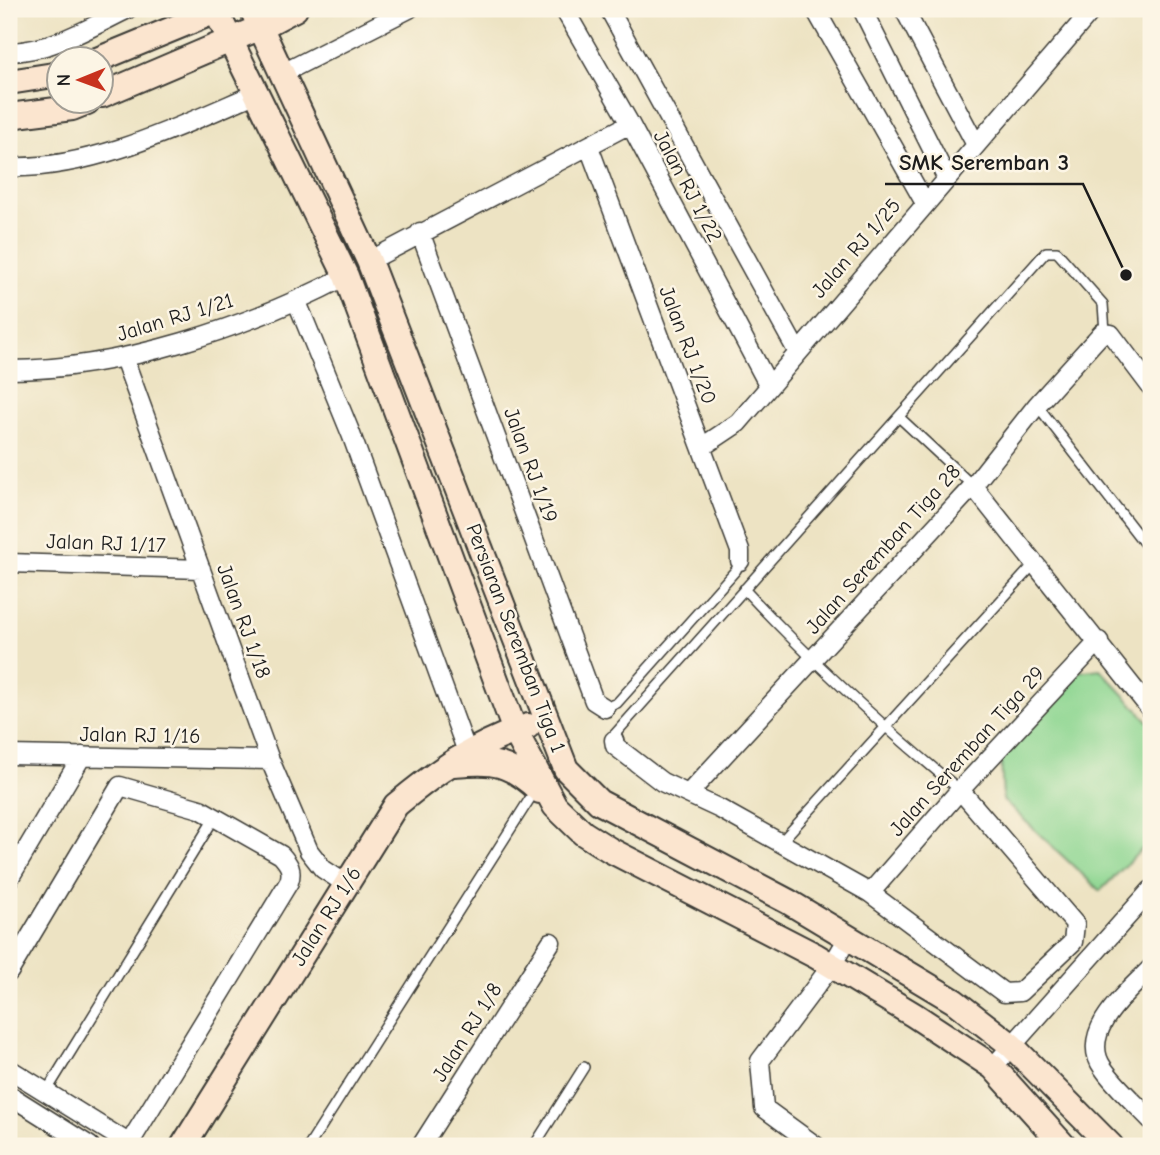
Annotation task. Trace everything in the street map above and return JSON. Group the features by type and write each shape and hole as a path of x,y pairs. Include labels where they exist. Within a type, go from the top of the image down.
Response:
{"main road":[{"path":"116,89 230,40 257,18 295,9"},
{"path":"116,52 218,10"},
{"name":"Persiaran Seremban Tiga 1","path":"218,10 230,40 346,276 514,730 555,806 583,833 610,850 832,965 993,1067 1064,1146"},
{"name":"Persiaran Seremban Tiga 1","path":"257,18 369,261 566,769 599,802 789,902 954,1001 1011,1045 1111,1146"},
{"path":"9,82 46,76"},
{"path":"9,116 46,111"},
{"path":"346,276 369,261"},
{"name":"Jalan RJ 1/6","path":"183,1146 396,805 456,758 514,730 545,720"},
{"path":"456,758 493,761 518,770 555,806"}],"street":[{"path":"9,52 26,52 66,39 128,9"},
{"path":"283,73 409,9"},
{"name":"Jalan RJ 1/22","path":"564,9 630,124 769,386"},
{"name":"Jalan RJ 1/22","path":"609,9 797,352"},
{"path":"815,9 925,203"},
{"path":"862,9 946,177"},
{"path":"904,9 975,144"},
{"name":"Jalan RJ 1/25","path":"702,447 738,423 946,177 1093,9"},
{"path":"9,167 62,162 142,141 257,93"},
{"path":"369,261 419,232 630,124"},
{"name":"Jalan RJ 1/20","path":"589,147 740,551 740,561"},
{"name":"Jalan RJ 1/19","path":"419,232 594,701 605,708"},
{"name":"Jalan RJ 1/21","path":"9,370 124,358 297,302 346,276"},
{"path":"297,302 351,434 456,758"},
{"path":"1105,332 1111,334 1151,387"},
{"name":"Jalan Seremban Tiga 28","path":"689,793 973,485 1037,405 1105,332"},
{"name":"Jalan RJ 1/18","path":"124,358 270,760 316,862 346,884"},
{"path":"973,485 1151,710"},
{"name":"Jalan RJ 1/17","path":"9,563 201,569"},
{"name":"Jalan Seremban Tiga 29","path":"870,893 960,790 1099,641"},
{"path":"614,740 615,746 662,782 689,793 870,893 1004,993 1012,995 1020,992 1073,942 1077,931 1073,918 960,790"},
{"name":"Jalan RJ 1/16","path":"9,755 270,760"},
{"path":"9,879 82,756"},
{"path":"9,972 120,786 127,757"},
{"path":"9,1069 131,1145 289,882 291,869 281,855 215,817 171,799 120,786"},
{"path":"291,869 316,862"},
{"path":"993,1067 1151,890"},
{"path":"816,1146 764,1108 760,1061 832,965 848,938"},
{"name":"Jalan RJ 1/8","path":"421,1146 551,942"},
{"path":"1150,1117 1102,1067 1095,1046 1100,1027 1151,968"},
{"path":"9,1096 90,1146"}],"lane":[{"path":"614,740 615,734 1046,252 1057,252 1103,304 1105,332"},
{"path":"1037,405 1151,552"},
{"path":"900,418 973,485"},
{"path":"605,708 617,702 736,570 740,561"},
{"path":"780,843 1036,562"},
{"path":"744,589 812,662 884,729 960,790"},
{"path":"309,1146 537,788"},
{"path":"46,1093 215,817"},
{"path":"534,1146 584,1066"}],"green space":[{"path":"1100,669 1151,724 1151,840 1100,891 1003,800 1001,758 1076,672"}],"place":[{"name":"SMK Seremban 3","path":"1126,275"}]}
